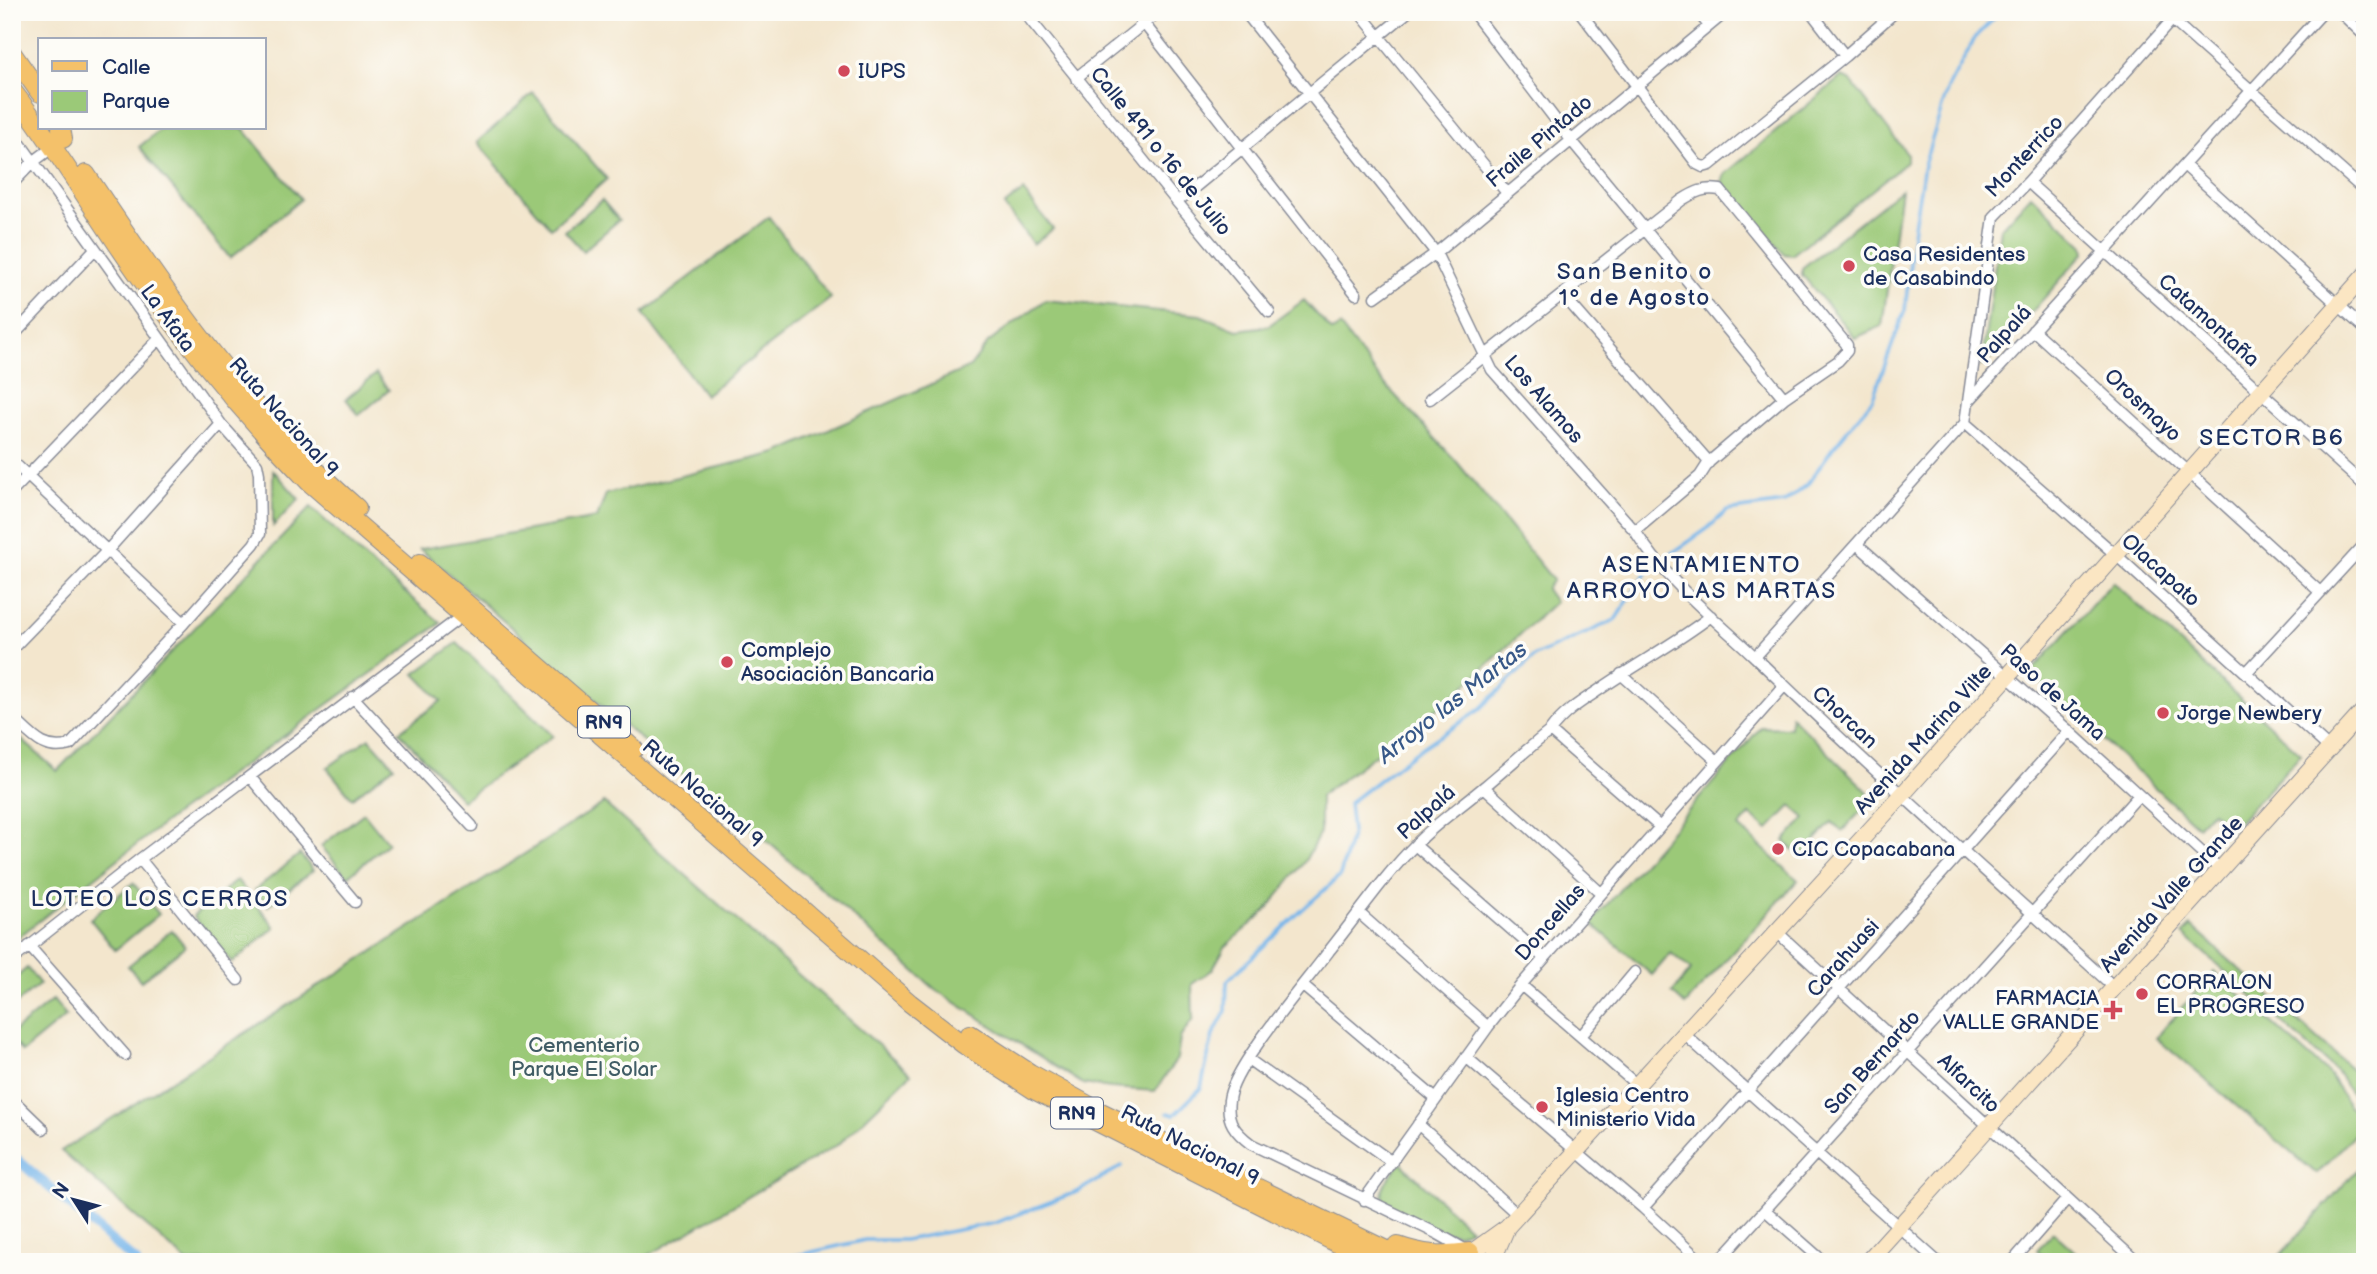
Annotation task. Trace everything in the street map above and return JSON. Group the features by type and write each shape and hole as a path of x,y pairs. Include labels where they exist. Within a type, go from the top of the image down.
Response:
{"main road":[{"path":"12,53 38,90"},
{"path":"12,69 38,105"},
{"name":"Ruta Nacional 9","path":"12,90 38,115"},
{"name":"Ruta Nacional 9","path":"58,135 141,279 247,415 309,482 911,1003 963,1044 1046,1097 1374,1262"},
{"name":"Ruta Nacional 9","path":"58,135 152,272 254,404 295,449 348,501 924,999 977,1040 1099,1111 1411,1262"},
{"path":"1347,1230 1430,1255 1464,1257"},
{"path":"1315,1233 1335,1237 1388,1262"}],"street":[{"name":"Calle 491 o 16 de Julio","path":"1024,12 1269,312"},
{"path":"1135,12 1356,294"},
{"path":"1076,78 1158,12"},
{"name":"Los Alamos","path":"1245,12 1436,253 1492,370 1635,531 1648,553"},
{"path":"1359,12 1507,193"},
{"path":"1177,202 1408,12"},
{"path":"1473,12 1571,140 1784,398"},
{"path":"1580,12 1697,164 1703,167 1710,166 1895,12"},
{"path":"1698,12 1709,26"},
{"name":"Fraile Pintado","path":"1375,297 1436,253 1726,12"},
{"path":"1811,12 1845,56"},
{"name":"Palpalá","path":"1968,402 2323,12"},
{"path":"2340,12 2365,36"},
{"path":"2176,16 2252,90 2365,191"},
{"name":"Monterrico","path":"1968,402 1994,217 2176,16"},
{"name":"La Afata","path":"12,132 221,424 257,464 260,534 184,623"},
{"path":"12,184 58,135"},
{"path":"2183,165 2365,329"},
{"name":"Catamontaña","path":"2028,182 2365,486"},
{"path":"1430,399 1682,200 1697,191 1709,188 1720,190 1847,345 1847,351 1838,361 1784,398 1709,463 1700,476 1635,531"},
{"path":"12,337 95,249"},
{"name":"Avenida Marina Vilte","path":"1464,1257 1513,1221 1902,795 2365,275"},
{"path":"1563,295 1709,463"},
{"name":"Orosmayo","path":"2033,330 2320,592"},
{"path":"12,492 159,339"},
{"path":"1755,657 1965,423 1968,402"},
{"name":"Olacapato","path":"1965,423 2115,554 2329,748"},
{"path":"12,649 107,551 221,424"},
{"path":"12,461 184,623 70,745 57,749 43,744 12,717"},
{"path":"2246,673 2365,544"},
{"name":"Paso de Jama","path":"1858,545 2069,731 2221,870"},
{"name":"Chorcan","path":"1648,553 1678,587 1784,686 2115,988"},
{"path":"12,960 140,859 463,616"},
{"name":"Palpalá","path":"1364,1200 1251,1144 1239,1135 1228,1114 1228,1098 1238,1074 1359,913 1415,845 1448,813 1484,787 1550,731 1573,707 1621,674 1690,633 1711,616"},
{"path":"1621,674 1717,761"},
{"name":"Doncellas","path":"1364,1200 1521,985 1784,686"},
{"path":"353,697 472,826"},
{"name":"Avenida Valle Grande","path":"1867,1262 2365,709"},
{"path":"1550,731 1660,827"},
{"name":"Carahuasi","path":"1643,1208 2069,731"},
{"path":"250,777 355,902"},
{"path":"1484,787 1601,892"},
{"name":"San Bernardo","path":"1718,1262 2139,795"},
{"path":"1415,845 1544,958"},
{"path":"140,859 238,980"},
{"path":"1359,913 1488,1027"},
{"name":"Alfarcito","path":"1777,932 2137,1262"},
{"path":"29,946 125,1055"},
{"path":"1581,1036 1635,972"},
{"path":"1521,985 1637,1085"},
{"path":"1303,986 1436,1099"},
{"path":"1684,1034 1938,1262"},
{"path":"1466,1058 1643,1208 1702,1262"},
{"path":"1248,1059 1392,1162"},
{"path":"12,1099 43,1129"},
{"path":"1419,1124 1513,1221"},
{"path":"2012,1262 2067,1199"},
{"path":"1364,1200 1438,1234 1464,1257 1479,1252 1492,1262"},
{"path":"1765,1210 1824,1262"},
{"name":"Avenida Marina Vilte","path":"1492,1262 1513,1221"}],"green space":[{"path":"1841,77 1850,80 1907,154 1907,162 1792,255 1784,254 1722,182 1725,174"},
{"path":"533,93 607,179 551,228 477,142"},
{"path":"160,130 245,130 301,199 230,258 139,147"},
{"path":"1901,189 1882,326 1855,338 1802,275 1802,268"},
{"path":"1023,191 1053,229 1033,244 1004,206"},
{"path":"2031,195 2084,246 2085,252 1984,366 1981,366 2000,229"},
{"path":"602,200 619,220 583,251 565,231"},
{"path":"769,217 831,298 705,395 643,313"},
{"path":"1045,300 1200,315 1237,330 1268,326 1304,300 1332,331 1340,326 1381,380 1457,462 1553,580 1546,589 1555,602 1454,696 1320,796 1320,833 1305,861 1266,911 1225,947 1212,970 1192,984 1193,1019 1180,1038 1177,1059 1155,1091 1083,1084 936,990 774,847 694,785 420,549 597,518 606,494 777,453 970,367 988,343"},
{"path":"376,374 389,390 359,415 346,399"},
{"path":"273,470 299,499 273,526"},
{"path":"311,507 369,562 441,623 172,817 12,942 12,731 57,771"},
{"name":"Jorge Newbery","path":"2113,582 2301,754 2232,829 2212,811 2197,826 2030,673"},
{"path":"457,643 553,736 462,800 399,732 441,701 415,674"},
{"path":"1791,716 1868,792 1868,804 1842,831 1832,822 1801,856 1784,841 1805,818 1791,806 1768,830 1750,815 1739,827 1798,880 1685,1005 1672,993 1691,970 1671,953 1652,975 1591,923 1761,727 1790,728"},
{"path":"369,738 394,766 352,798 327,768"},
{"name":"Cementerio Parque El Solar","path":"604,803 911,1074 839,1144 637,1262 187,1262 61,1151"},
{"path":"364,813 388,843 347,877 321,846"},
{"path":"300,854 313,870 268,906 255,890"},
{"path":"237,880 275,927 232,963 193,916"},
{"path":"133,883 159,914 115,950 90,919"},
{"path":"2191,926 2365,1081 2365,1104 2355,1099 2336,1071 2183,934"},
{"path":"172,930 185,946 141,981 128,966"},
{"path":"27,968 40,984 12,1007 12,981"},
{"path":"2214,971 2330,1075 2349,1106 2365,1117 2365,1123 2317,1174 2156,1038"},
{"path":"53,1000 66,1016 22,1052 12,1040 12,1033"},
{"path":"2365,1161 2365,1262 2274,1262"},
{"path":"1401,1163 1470,1229 1459,1234 1443,1232 1384,1204 1384,1186"},
{"path":"2053,1232 2083,1259 2081,1262 2050,1262 2037,1250"}],"waterway":[{"name":"Arroyo las Martas","path":"1168,1113 1174,1115 1201,1088 1213,1035 1226,1011 1227,981 1340,876 1352,832 1349,803 1417,751 1479,710 1535,656 1615,620 1648,570 1707,529 1727,511 1784,503 1807,485 1872,400 1905,310 1924,165 1948,88 1975,38 2000,12"},
{"path":"12,1155 136,1262"},
{"name":"Arroyo las Martas","path":"768,1262 865,1240 904,1240 995,1223 1079,1191 1122,1166"}],"place":[{"name":"IUPS","path":"844,71"},
{"name":"Casa Residentes de Casabindo","path":"1849,266"},
{"name":"Complejo Asociación Bancaria","path":"727,662"},
{"name":"Jorge Newbery","path":"2163,713"},
{"name":"CIC Copacabana","path":"1778,849"},
{"name":"CORRALON EL PROGRESO","path":"2142,994"},
{"name":"FARMACIA VALLE GRANDE","path":"2113,1010"},
{"name":"Iglesia Centro Ministerio Vida","path":"1542,1107"}],"district":[{"name":"San Benito o 1º de Agosto","path":"1635,284"},
{"name":"SECTOR B6","path":"2272,437"},
{"name":"ASENTAMIENTO ARROYO LAS MARTAS","path":"1702,577"},
{"name":"LOTEO LOS CERROS","path":"160,898"}]}
